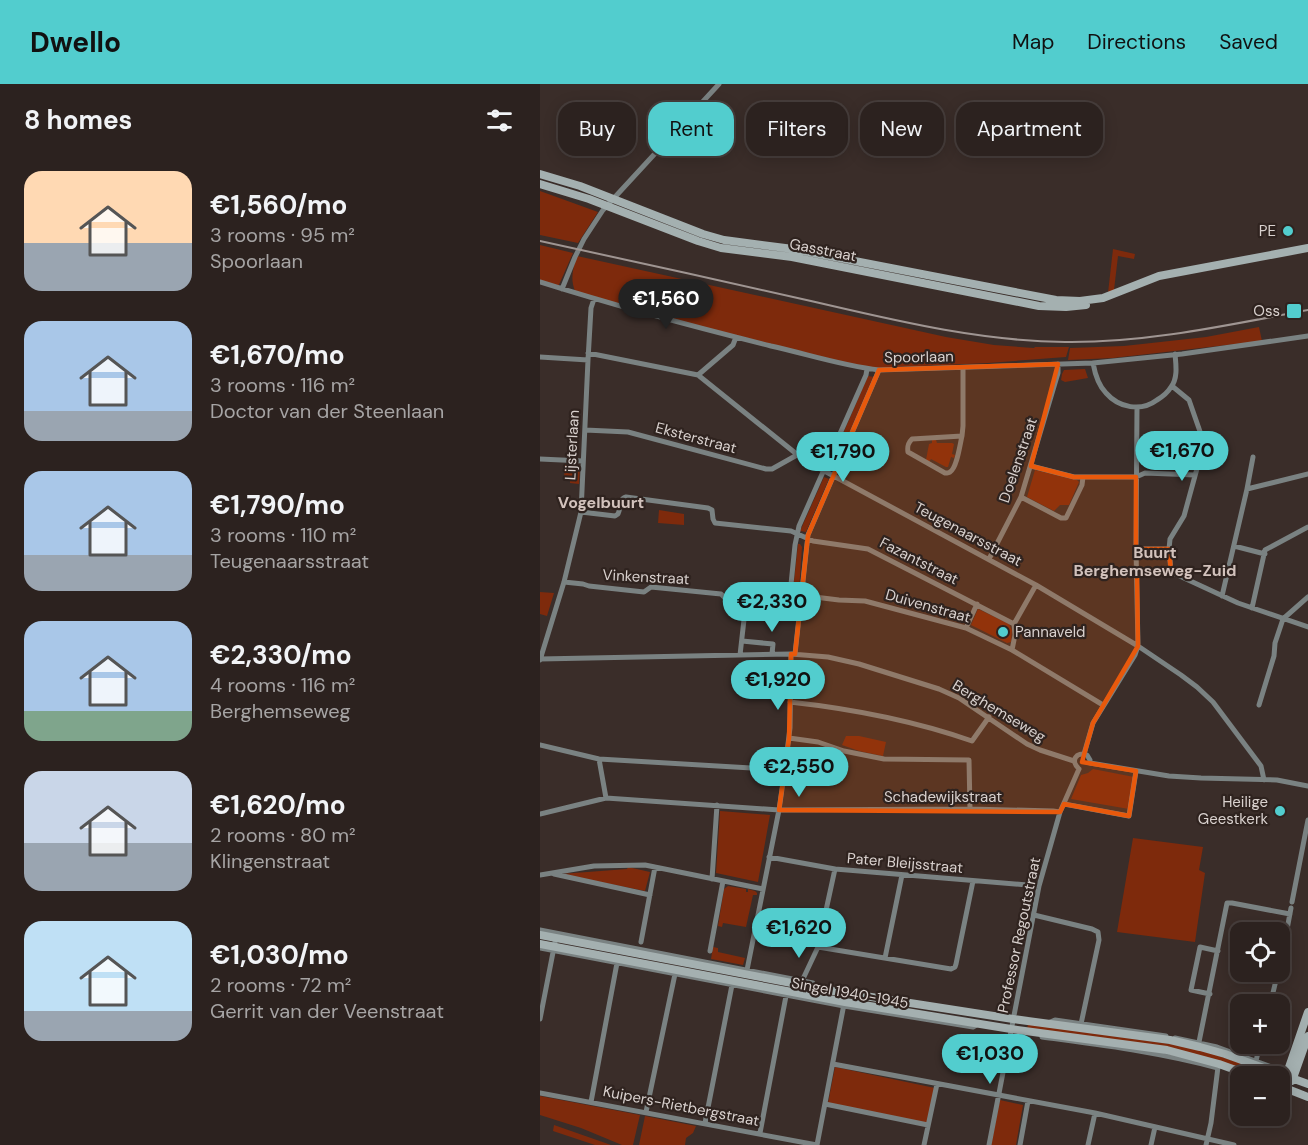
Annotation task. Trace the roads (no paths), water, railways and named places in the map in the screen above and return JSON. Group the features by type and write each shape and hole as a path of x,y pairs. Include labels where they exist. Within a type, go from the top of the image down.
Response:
{"main road":[{"path":"540,174 580,186 609,202"},
{"path":"540,184 609,202"},
{"name":"Gasstraat","path":"609,202 724,240 793,249 1055,304 1113,295 1148,279 1170,273 1308,248"},
{"name":"Singel 1940-1945","path":"540,932 745,976 844,1004 979,1024 1011,1031 1167,1050 1230,1070"},
{"name":"Singel 1940-1945","path":"540,946 1013,1019 1137,1035 1200,1047 1257,1066"},
{"path":"1290,1067 1308,1012"},
{"path":"1290,1070 1308,1036"},
{"name":"Singel 1940-1945","path":"1290,1077 1308,1084"},
{"path":"1290,1090 1308,1097"}],"street":[{"path":"562,289 584,239 609,202 719,84"},
{"name":"Spoorlaan","path":"540,282 736,337 879,370 1094,363 1308,336"},
{"name":"Lijsterlaan","path":"540,660 564,582 580,512 591,308 594,299"},
{"path":"698,375 733,345 736,337"},
{"path":"1094,363 1099,383 1107,395 1122,404 1137,408 1152,404 1172,387 1176,368 1175,354"},
{"name":"Teugenaarsstraat","path":"540,357 588,357 698,375 797,455 1036,585 1138,646 1189,681 1213,702 1261,766 1264,780"},
{"name":"Doelenstraat","path":"989,559 1021,498 1058,373 1058,364"},
{"path":"962,436 912,439 907,447 908,452 945,473 952,470 956,463 962,436 963,368"},
{"path":"790,594 797,534 867,369"},
{"path":"745,976 785,770 793,654 807,539 879,370"},
{"path":"1171,572 1170,539 1184,516 1204,443 1189,400 1172,387"},
{"path":"1084,753 1093,723 1135,655 1138,646 1137,408"},
{"name":"Eksterstraat","path":"585,430 628,432 766,469 772,469 797,455"},
{"path":"1222,596 1248,489 1253,457"},
{"path":"540,459 583,461"},
{"path":"1031,466 1074,477 1136,477 1144,473 1195,475"},
{"path":"1248,489 1308,474"},
{"path":"1021,498 1061,518 1066,518 1082,485 1083,477"},
{"name":"Fazantstraat","path":"580,512 615,516 618,514 622,500 626,497 708,508 712,510 715,523 791,531 813,541 868,549 1014,624"},
{"path":"1252,608 1265,550 1308,526"},
{"path":"1234,546 1265,554"},
{"path":"1136,549 1169,549"},
{"path":"1137,573 1171,572 1222,596 1308,627"},
{"name":"Vinkenstraat","path":"564,582 644,592 651,587 721,594 727,600 780,605 788,599 790,594"},
{"path":"1012,650 1015,635 1014,624 1036,585"},
{"name":"Duivenstraat","path":"790,594 865,601 966,628 1012,650 1103,705"},
{"path":"1259,705 1283,619 1308,597"},
{"path":"740,654 746,602"},
{"path":"966,628 977,604"},
{"name":"Berghemseweg","path":"742,641 772,645 772,654"},
{"name":"Berghemseweg","path":"540,660 740,654 793,654 828,657 859,664 939,689 959,698 1027,744 1074,761"},
{"path":"790,702 833,706 908,721 972,741 989,717"},
{"path":"789,738 818,742 844,751 884,759 969,760 970,809"},
{"path":"540,745 599,759 785,770"},
{"path":"1084,753 1089,757 1090,763 1086,769 1079,769 1074,761 1077,755 1084,753"},
{"path":"599,759 606,798"},
{"path":"1090,763 1179,777 1277,780 1308,786"},
{"name":"Professor Regoutstraat","path":"989,1145 1039,886 1060,812 1079,769"},
{"path":"1064,804 1129,816 1136,771"},
{"name":"Schadewijkstraat","path":"540,814 606,798 778,810 970,809 1060,812"},
{"path":"712,879 717,805"},
{"path":"1288,922 1308,820"},
{"name":"Pater Bleijsstraat","path":"769,857 835,869 1039,886"},
{"path":"540,874 594,866 645,865 763,889"},
{"path":"640,942 655,867"},
{"path":"802,981 818,947 835,869"},
{"path":"549,873 650,895"},
{"path":"885,958 902,875"},
{"path":"710,951 723,881"},
{"path":"818,947 951,969 956,964 973,881"},
{"path":"1199,1042 1227,903 1291,908"},
{"path":"1034,915 1098,932 1099,940 1082,1024"},
{"name":"Singel 1940-1945","path":"540,932 745,976 813,983 816,987"},
{"path":"540,1019 556,937"},
{"path":"1210,994 1191,990 1200,947 1218,951"},
{"name":"Singel 1940-1945","path":"554,949 786,996 844,1004"},
{"path":"591,1102 617,963"},
{"path":"646,1112 675,974"},
{"path":"705,1123 732,985"},
{"path":"760,1134 786,996"},
{"path":"817,1145 844,1004"},
{"name":"Singel 1940-1945","path":"1046,1023 1054,1020 1199,1042 1269,1066"},
{"path":"1256,1061 1258,1054"},
{"path":"833,1064 1095,1113 1155,1126 1207,1142 1234,1145"},
{"path":"1207,1142 1218,1066"},
{"path":"924,1145 937,1084"},
{"name":"Kuipers-Rietbergstraat","path":"540,1093 817,1145"},
{"path":"1020,1145 1028,1101"},
{"path":"825,1104 928,1125"},
{"path":"1088,1145 1095,1113"},
{"path":"1151,1145 1155,1126"}],"railway":[{"path":"540,241 932,328 1031,341 1126,340 1218,327 1308,310"}],"place":[{"name":"PE","path":"1288,231"},
{"name":"Oss","path":"1294,311"},
{"name":"Pannaveld","path":"1003,632"},
{"name":"Heilige Geestkerk","path":"1280,811"}],"district":[{"name":"Vogelbuurt","path":"601,502"},
{"name":"Buurt Berghemseweg-Zuid","path":"1155,561"}]}
